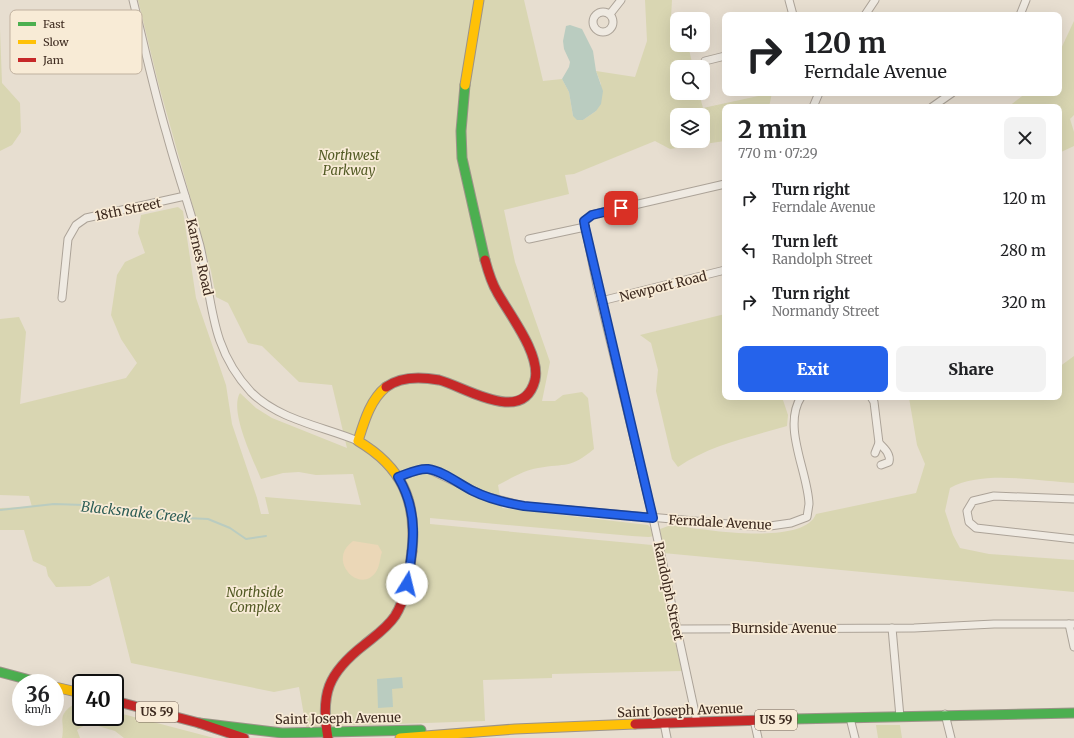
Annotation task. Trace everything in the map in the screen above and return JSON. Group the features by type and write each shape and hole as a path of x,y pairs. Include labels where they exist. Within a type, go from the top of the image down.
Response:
{"main road":[{"path":"327,734 324,705 326,690 333,675 346,660 371,640 394,617 401,603 407,584 414,535 410,503 398,477 392,469 376,452 358,441 376,398 383,390 393,383 412,379 436,380 491,400 503,402 512,401 524,396 532,389 536,379 535,361 491,279 461,150 470,46 479,0"},
{"path":"0,672 12,675"},
{"name":"Saint Joseph Avenue","path":"124,703 199,723 244,738"},
{"name":"Saint Joseph Avenue","path":"199,723 274,732 405,736 479,732 512,734 664,723 900,717 945,714 1074,713"}],"street":[{"name":"Karnes Road","path":"133,0 135,10"},
{"path":"610,14 621,0"},
{"path":"789,0 792,12"},
{"path":"867,12 875,0"},
{"path":"1021,12 1026,0"},
{"name":"Karnes Road","path":"142,37 155,90 200,246 213,319 220,345 239,378 252,393 267,405 280,412 358,441"},
{"path":"709,60 722,57"},
{"path":"936,104 948,96"},
{"path":"529,239 585,227 584,221 592,215 722,185"},
{"name":"18th Street","path":"62,298 68,239 76,226 86,218 185,196"},
{"name":"Randolph Street","path":"585,227 601,301 653,518 697,722"},
{"name":"Newport Road","path":"601,301 722,271"},
{"name":"Ferndale Avenue","path":"398,477 419,470 428,469 485,496 505,503 524,506 763,527 791,523 807,517 809,496 794,423 797,405 800,400"},
{"path":"873,400 879,443 875,453"},
{"path":"879,443 886,450 890,459 889,462 881,465"},
{"path":"1074,499 994,496 973,501 967,511 968,522 976,528 1074,539"},
{"name":"Burnside Avenue","path":"676,629 892,628 994,624 1071,624"},
{"path":"1071,624 1074,647"},
{"path":"892,628 900,717"},
{"path":"945,714 950,738"},
{"path":"850,718 855,738"},
{"path":"754,720 758,738"},
{"path":"664,723 667,738"}],"green space":[{"path":"138,0 524,0 543,81 562,79 569,92 573,116 583,120 596,111 601,84 596,71 635,77 647,41 645,0 672,0 671,12 670,12 670,52 690,52 691,60 670,60 670,100 701,100 703,108 670,108 670,148 677,148 670,149 655,141 574,174 565,175 569,194 504,210 515,262 550,362 542,401 555,401 563,395 582,392 588,398 594,449 579,460 568,464 533,469 498,485 502,508 648,525 652,529 654,536 632,536 430,518 430,524 652,545 682,671 552,674 552,678 483,680 485,721 306,727 299,687 274,692 131,663 109,576 90,586 56,587 48,576 46,567 33,561 24,530 0,530 0,508 32,507 29,496 0,495 0,319 19,317 26,332 20,404 126,378 137,363 121,339 111,315 117,275 125,262 145,253 138,233 141,215 178,207 183,211 196,298 226,385 232,424 261,514 269,514 265,497 361,505 353,474 316,475 299,472 283,473 261,479 243,435 240,423 237,401 240,393 256,408 272,418 347,448 332,385 299,382 262,346 248,343 228,303 216,297 211,271 159,86 142,16 142,10 140,10"},
{"path":"1074,21 1074,115 1070,119 1074,132 1074,146 1062,152 1062,104 1012,104 1022,96 1062,96 1062,47"},
{"path":"0,29 2,83 20,103 21,132 12,145 0,151"},
{"path":"758,96 771,96 770,104 722,104 722,141 710,143 710,108 703,108"},
{"path":"722,315 722,400 783,400 788,415 787,426 717,447 690,459 678,467 672,459 656,391 658,370 651,343 640,335"},
{"path":"1074,356 1074,483 1010,478 978,479 950,488 945,511 953,535 960,548 989,554 1074,560 1074,592 663,553 660,529 671,525 726,532 772,533 792,530 807,524 816,514 916,493 925,464 917,445 909,400 1062,400 1062,365"},
{"path":"72,706 72,726 83,726 77,730 80,738 62,738 64,714"},
{"path":"124,714 214,738 124,738 115,731 98,726 124,726"},
{"path":"876,725 900,725 902,738 878,738"}],"sand":[{"path":"353,541 378,545 382,552 377,570 371,577 363,580 355,578 344,566 343,558 345,549"}],"shaded area":[{"path":"570,25 582,29 593,51 596,71 603,91 601,104 596,111 583,120 577,120 573,116 569,92 562,79 569,67 570,62 564,49 563,41 566,26"},
{"path":"402,677 403,688 392,689 393,707 378,708 377,679"}],"waterway":[{"name":"Blacksnake Creek","path":"0,510 54,504 84,505 165,517 208,519 230,528 246,539 266,536"}],"traffic: fast":[{"path":"465,85 461,131 462,158 485,260"},
{"path":"0,672 12,675"},
{"path":"793,719 1074,713"},
{"path":"199,723 282,733 421,730"}],"traffic: slow":[{"path":"465,85 479,0"},
{"path":"386,387 380,392 372,405 365,419 358,441 386,462 396,474 403,487 409,501 412,516 412,551"},
{"path":"64,689 72,691"},
{"path":"400,738 515,729 635,724"}],"traffic: jam":[{"path":"386,387 392,383 405,379 426,378 439,380 493,400 506,402 519,400 529,393 535,380 536,370 533,358 523,334 495,288 485,260"},
{"path":"328,738 325,709 326,697 330,686 342,665 385,628 395,616 405,593 412,551"},
{"path":"124,703 199,723 244,738"},
{"path":"635,724 793,719"}],"route":[{"path":"407,584 414,535 413,518 410,503 404,487 398,477 419,470 428,469 485,496 505,503 653,518 620,375 597,286 584,221 592,215 621,208"}],"park label":[{"name":"Northwest Parkway","path":"349,162"},
{"name":"Northside Complex","path":"255,600"}]}
